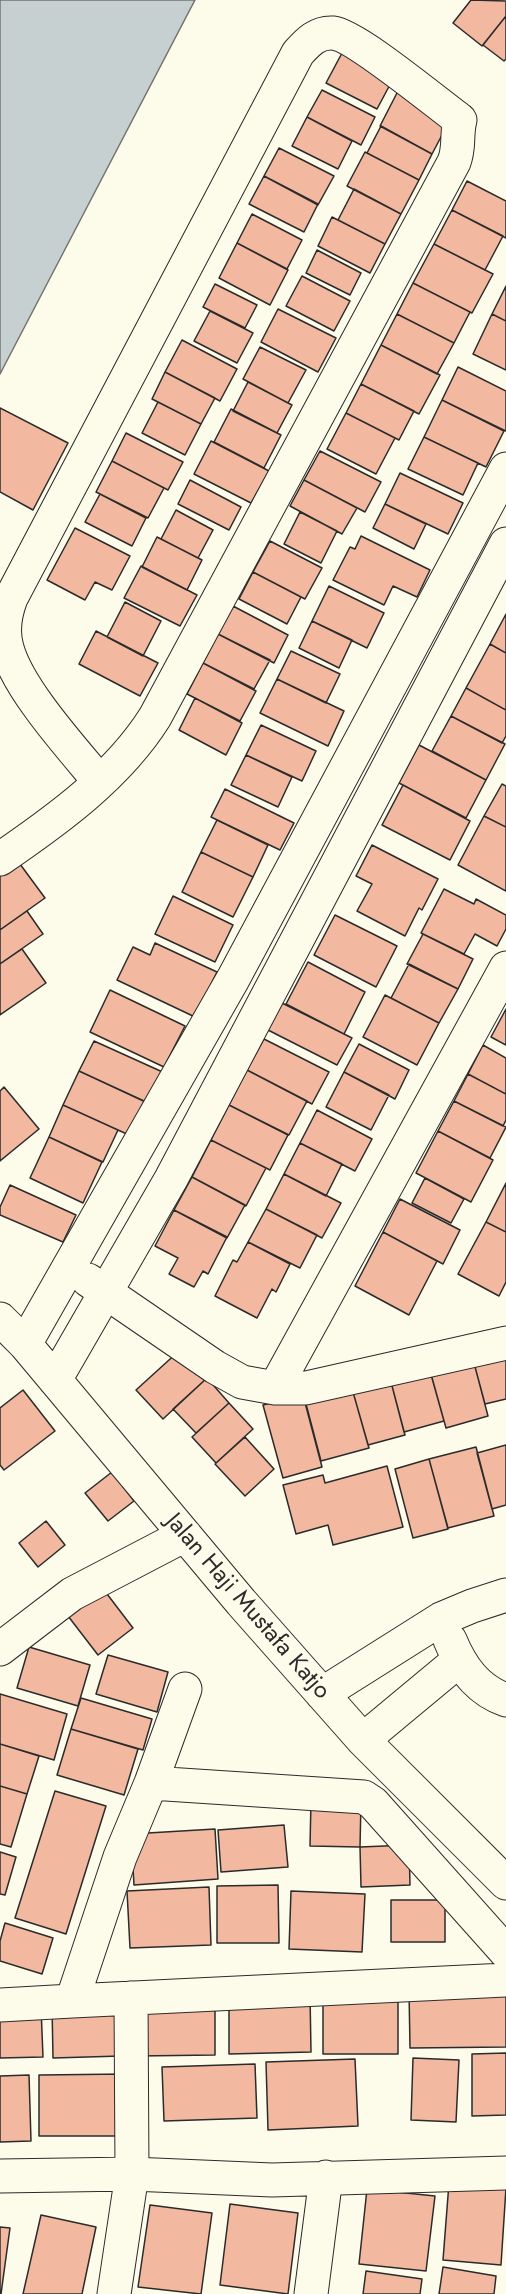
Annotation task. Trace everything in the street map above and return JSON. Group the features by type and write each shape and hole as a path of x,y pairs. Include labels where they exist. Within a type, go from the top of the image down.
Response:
{"street":[{"path":"0,859 37,834 99,781 140,741 458,152 460,120 360,46 336,33 324,33 310,39 298,53 5,614 6,646 12,663 44,713 99,781"},
{"path":"25,1344 233,979 506,469"},
{"path":"55,1380 171,1179 506,544"},
{"path":"275,1388 506,968"},
{"path":"70,1268 215,1367 242,1382 275,1388 306,1388 506,1343"},
{"name":"Jalan Haji Mustafa Katjo","path":"0,1319 25,1344 184,1535 363,1740 506,1883"},
{"path":"0,1649 72,1594 184,1535"},
{"path":"322,1694 441,1619 506,1595"},
{"path":"441,1619 458,1661 474,1680 506,1700"},
{"path":"363,1740 458,1661"},
{"path":"72,2001 120,1857 151,1784 184,1689"},
{"path":"151,1784 364,1797 373,1803 506,1952"},
{"path":"0,2005 506,1980"},
{"path":"114,2294 132,2174 131,1998"},
{"path":"0,2176 132,2174 272,2180 506,2173"},
{"path":"311,2294 326,2177"}],"shaded area":[{"path":"0,0 195,0 0,374"}],"building":[{"path":"471,0 506,1 506,16 482,46 453,23"},
{"path":"506,16 506,59 504,61 483,45"},
{"path":"342,53 393,79 377,109 326,83"},
{"path":"322,90 375,117 361,145 307,117"},
{"path":"398,91 451,118 432,154 380,126"},
{"path":"307,117 352,141 338,169 292,146"},
{"path":"381,126 432,154 419,180 367,153"},
{"path":"279,148 334,176 318,205 264,176"},
{"path":"365,152 419,180 401,214 347,186"},
{"path":"264,176 318,204 304,232 249,204"},
{"path":"467,181 506,201 506,238 452,210"},
{"path":"354,189 401,214 385,244 338,220"},
{"path":"452,210 503,236 485,270 434,244"},
{"path":"252,214 302,240 287,269 237,243"},
{"path":"332,217 385,244 370,273 318,246"},
{"path":"237,243 288,270 270,305 219,278"},
{"path":"434,244 493,274 472,313 413,283"},
{"path":"317,250 361,273 350,295 306,273"},
{"path":"302,276 350,301 334,331 286,306"},
{"path":"413,283 470,312 454,343 397,314"},
{"path":"215,284 257,305 245,328 203,307"},
{"path":"506,286 506,321 492,314"},
{"path":"278,309 336,338 318,372 261,342"},
{"path":"210,311 253,333 237,363 194,341"},
{"path":"397,314 454,343 437,374 381,345"},
{"path":"492,314 506,321 506,370 473,354"},
{"path":"182,340 237,369 220,401 165,372"},
{"path":"381,345 440,375 419,414 361,384"},
{"path":"260,347 306,370 288,403 243,379"},
{"path":"458,367 506,391 506,431 442,400"},
{"path":"165,372 215,398 201,424 152,399"},
{"path":"248,382 292,405 277,433 233,411"},
{"path":"361,384 414,411 399,440 346,413"},
{"path":"442,400 504,431 486,467 424,437"},
{"path":"158,402 201,424 185,455 142,433"},
{"path":"0,408 68,443 33,510 0,492"},
{"path":"231,409 281,435 264,468 214,442"},
{"path":"346,413 395,438 376,474 327,449"},
{"path":"126,433 183,462 168,490 112,461"},
{"path":"424,437 478,463 463,495 408,469"},
{"path":"211,441 269,471 251,503 194,474"},
{"path":"320,451 381,482 365,512 304,480"},
{"path":"112,461 164,488 148,518 96,492"},
{"path":"400,473 463,503 448,534 385,504"},
{"path":"190,480 241,507 229,530 178,504"},
{"path":"304,480 357,508 342,534 290,506"},
{"path":"100,494 146,518 132,546 85,522"},
{"path":"385,504 426,524 414,549 373,528"},
{"path":"176,510 213,530 198,558 161,539"},
{"path":"300,512 337,531 321,563 284,544"},
{"path":"75,528 130,556 112,590 95,582 85,600 47,580"},
{"path":"361,536 430,570 417,597 393,586 384,605 333,580 350,547 355,549"},
{"path":"157,537 202,560 187,590 142,567"},
{"path":"270,541 322,568 305,599 253,572"},
{"path":"141,566 197,595 180,626 124,598"},
{"path":"253,572 301,597 287,624 239,599"},
{"path":"329,586 384,613 367,648 312,621"},
{"path":"125,602 161,621 143,656 107,637"},
{"path":"233,606 288,635 274,663 218,634"},
{"path":"506,614 506,653 490,644"},
{"path":"312,621 352,640 339,668 299,648"},
{"path":"96,631 158,663 140,696 79,664"},
{"path":"218,634 270,660 254,689 203,663"},
{"path":"490,644 506,653 506,710 466,688"},
{"path":"291,651 340,674 326,703 277,679"},
{"path":"203,663 256,691 240,721 187,694"},
{"path":"277,679 344,711 328,746 260,713"},
{"path":"466,688 506,710 506,736 502,743 451,716"},
{"path":"195,698 242,723 226,755 179,730"},
{"path":"451,716 505,744 486,780 432,751"},
{"path":"261,725 316,751 302,781 246,755"},
{"path":"419,745 486,780 466,818 399,783"},
{"path":"246,755 292,777 278,807 231,785"},
{"path":"502,784 506,786 506,827 484,816"},
{"path":"403,785 470,821 450,860 382,825"},
{"path":"225,789 294,823 280,850 211,817"},
{"path":"484,816 506,827 506,891 458,865"},
{"path":"217,820 268,845 253,877 201,852"},
{"path":"372,845 438,879 422,910 419,908 405,936 357,911 372,884 356,876"},
{"path":"201,852 253,877 233,917 182,892"},
{"path":"17,860 45,898 0,930 0,872"},
{"path":"444,889 474,904 476,899 506,915 506,929 497,946 475,934 464,954 421,933"},
{"path":"173,896 233,925 215,962 155,934"},
{"path":"27,911 43,934 0,964 0,930"},
{"path":"335,915 397,946 376,987 314,955"},
{"path":"423,934 473,959 458,989 407,964"},
{"path":"155,943 217,972 195,1017 117,980 133,947 150,955"},
{"path":"22,949 46,983 0,1015 0,964"},
{"path":"308,962 365,992 344,1034 286,1004"},
{"path":"409,964 458,989 439,1023 391,998"},
{"path":"110,990 185,1026 164,1067 90,1032"},
{"path":"385,995 439,1023 417,1065 363,1037"},
{"path":"280,1002 352,1038 337,1065 266,1029"},
{"path":"506,1009 506,1045 491,1037"},
{"path":"264,1039 329,1072 312,1104 247,1070"},
{"path":"94,1041 167,1074 152,1105 79,1071"},
{"path":"359,1044 409,1070 395,1099 344,1072"},
{"path":"483,1045 506,1058 506,1094 468,1074"},
{"path":"247,1070 307,1101 289,1135 229,1105"},
{"path":"79,1071 144,1101 129,1135 63,1105"},
{"path":"344,1072 389,1095 371,1130 326,1107"},
{"path":"468,1074 506,1094 506,1120 503,1126 454,1101"},
{"path":"4,1087 39,1129 0,1161 0,1091"},
{"path":"454,1101 506,1127 490,1158 438,1131"},
{"path":"63,1105 118,1130 103,1162 49,1137"},
{"path":"229,1105 288,1135 270,1170 211,1140"},
{"path":"317,1110 372,1139 355,1171 300,1143"},
{"path":"438,1131 493,1160 471,1202 416,1173"},
{"path":"49,1137 102,1162 83,1203 30,1178"},
{"path":"211,1140 266,1168 246,1206 192,1177"},
{"path":"300,1143 342,1164 326,1196 284,1174"},
{"path":"284,1174 341,1203 322,1238 266,1209"},
{"path":"192,1177 245,1205 227,1238 174,1210"},
{"path":"425,1178 464,1199 451,1223 412,1203"},
{"path":"506,1183 506,1232 486,1222"},
{"path":"10,1185 76,1215 63,1242 0,1215 0,1207"},
{"path":"400,1199 460,1230 443,1264 383,1232"},
{"path":"266,1209 317,1235 300,1268 248,1242"},
{"path":"174,1210 227,1237 208,1274 203,1271 194,1287 169,1274 178,1258 155,1246"},
{"path":"486,1222 506,1232 506,1282 499,1296 458,1274"},
{"path":"383,1232 437,1261 409,1315 355,1286"},
{"path":"248,1242 290,1264 276,1292 272,1289 257,1318 215,1296 233,1260 237,1262"},
{"path":"180,1350 207,1378 163,1419 136,1390"},
{"path":"506,1354 506,1399 485,1404 474,1363"},
{"path":"474,1363 488,1416 446,1428 431,1374"},
{"path":"430,1371 444,1421 404,1432 391,1382"},
{"path":"207,1378 229,1403 196,1433 173,1409"},
{"path":"391,1382 405,1435 368,1445 353,1392"},
{"path":"23,1390 55,1431 4,1470 0,1465 0,1408"},
{"path":"353,1392 369,1448 321,1461 306,1404"},
{"path":"303,1395 322,1467 283,1478 263,1405"},
{"path":"229,1403 253,1429 216,1463 192,1437"},
{"path":"245,1437 274,1469 245,1496 215,1464"},
{"path":"506,1445 506,1505 492,1509 477,1453"},
{"path":"476,1447 494,1516 448,1528 429,1459"},
{"path":"429,1459 448,1529 413,1538 395,1469"},
{"path":"387,1466 403,1527 333,1545 328,1525 296,1534 283,1485 323,1475 325,1483"},
{"path":"112,1472 134,1501 108,1521 85,1493"},
{"path":"46,1521 65,1545 38,1567 19,1543"},
{"path":"104,1590 133,1628 98,1655 68,1616"},
{"path":"29,1647 90,1665 78,1706 17,1688"},
{"path":"108,1655 168,1672 157,1712 96,1694"},
{"path":"0,1694 67,1714 54,1760 0,1744"},
{"path":"81,1698 152,1719 143,1750 71,1729"},
{"path":"71,1729 138,1749 124,1795 57,1775"},
{"path":"0,1744 39,1756 27,1794 0,1786"},
{"path":"0,1786 27,1794 11,1847 0,1844"},
{"path":"55,1791 106,1806 66,1934 15,1918"},
{"path":"311,1801 361,1802 360,1847 310,1846"},
{"path":"284,1825 288,1867 221,1872 218,1830"},
{"path":"215,1829 218,1879 134,1885 131,1834"},
{"path":"409,1845 410,1885 361,1887 360,1847"},
{"path":"0,1852 16,1857 5,1895 0,1894"},
{"path":"278,1885 279,1943 217,1943 217,1886"},
{"path":"209,1887 211,1945 130,1948 127,1891"},
{"path":"291,1891 365,1894 362,1952 289,1949"},
{"path":"391,1900 445,1900 445,1942 391,1942"},
{"path":"5,1923 53,1938 42,1974 0,1961 0,1941"},
{"path":"506,1989 506,2047 410,2048 409,1990"},
{"path":"398,1991 398,2054 323,2054 323,1992"},
{"path":"310,1994 311,2052 229,2054 229,1996"},
{"path":"136,1998 215,1998 215,2055 137,2056"},
{"path":"120,2004 121,2056 53,2058 52,2006"},
{"path":"41,2007 43,2057 0,2058 0,2008"},
{"path":"506,2053 506,2115 472,2116 472,2054"},
{"path":"413,2058 459,2060 456,2122 411,2120"},
{"path":"355,2059 358,2126 268,2130 266,2062"},
{"path":"255,2064 257,2118 164,2121 162,2067"},
{"path":"126,2074 127,2136 39,2136 39,2075"},
{"path":"29,2075 31,2141 0,2142 0,2076"},
{"path":"449,2183 506,2188 501,2265 443,2260"},
{"path":"367,2189 435,2196 426,2271 359,2264"},
{"path":"230,2204 298,2213 288,2294 220,2285"},
{"path":"150,2205 212,2213 201,2294 138,2287"},
{"path":"41,2215 96,2227 82,2294 23,2294"},
{"path":"0,2227 10,2228 1,2294 0,2294"},
{"path":"443,2267 496,2276 494,2294 439,2294"},
{"path":"366,2271 422,2279 420,2294 363,2294"}]}
